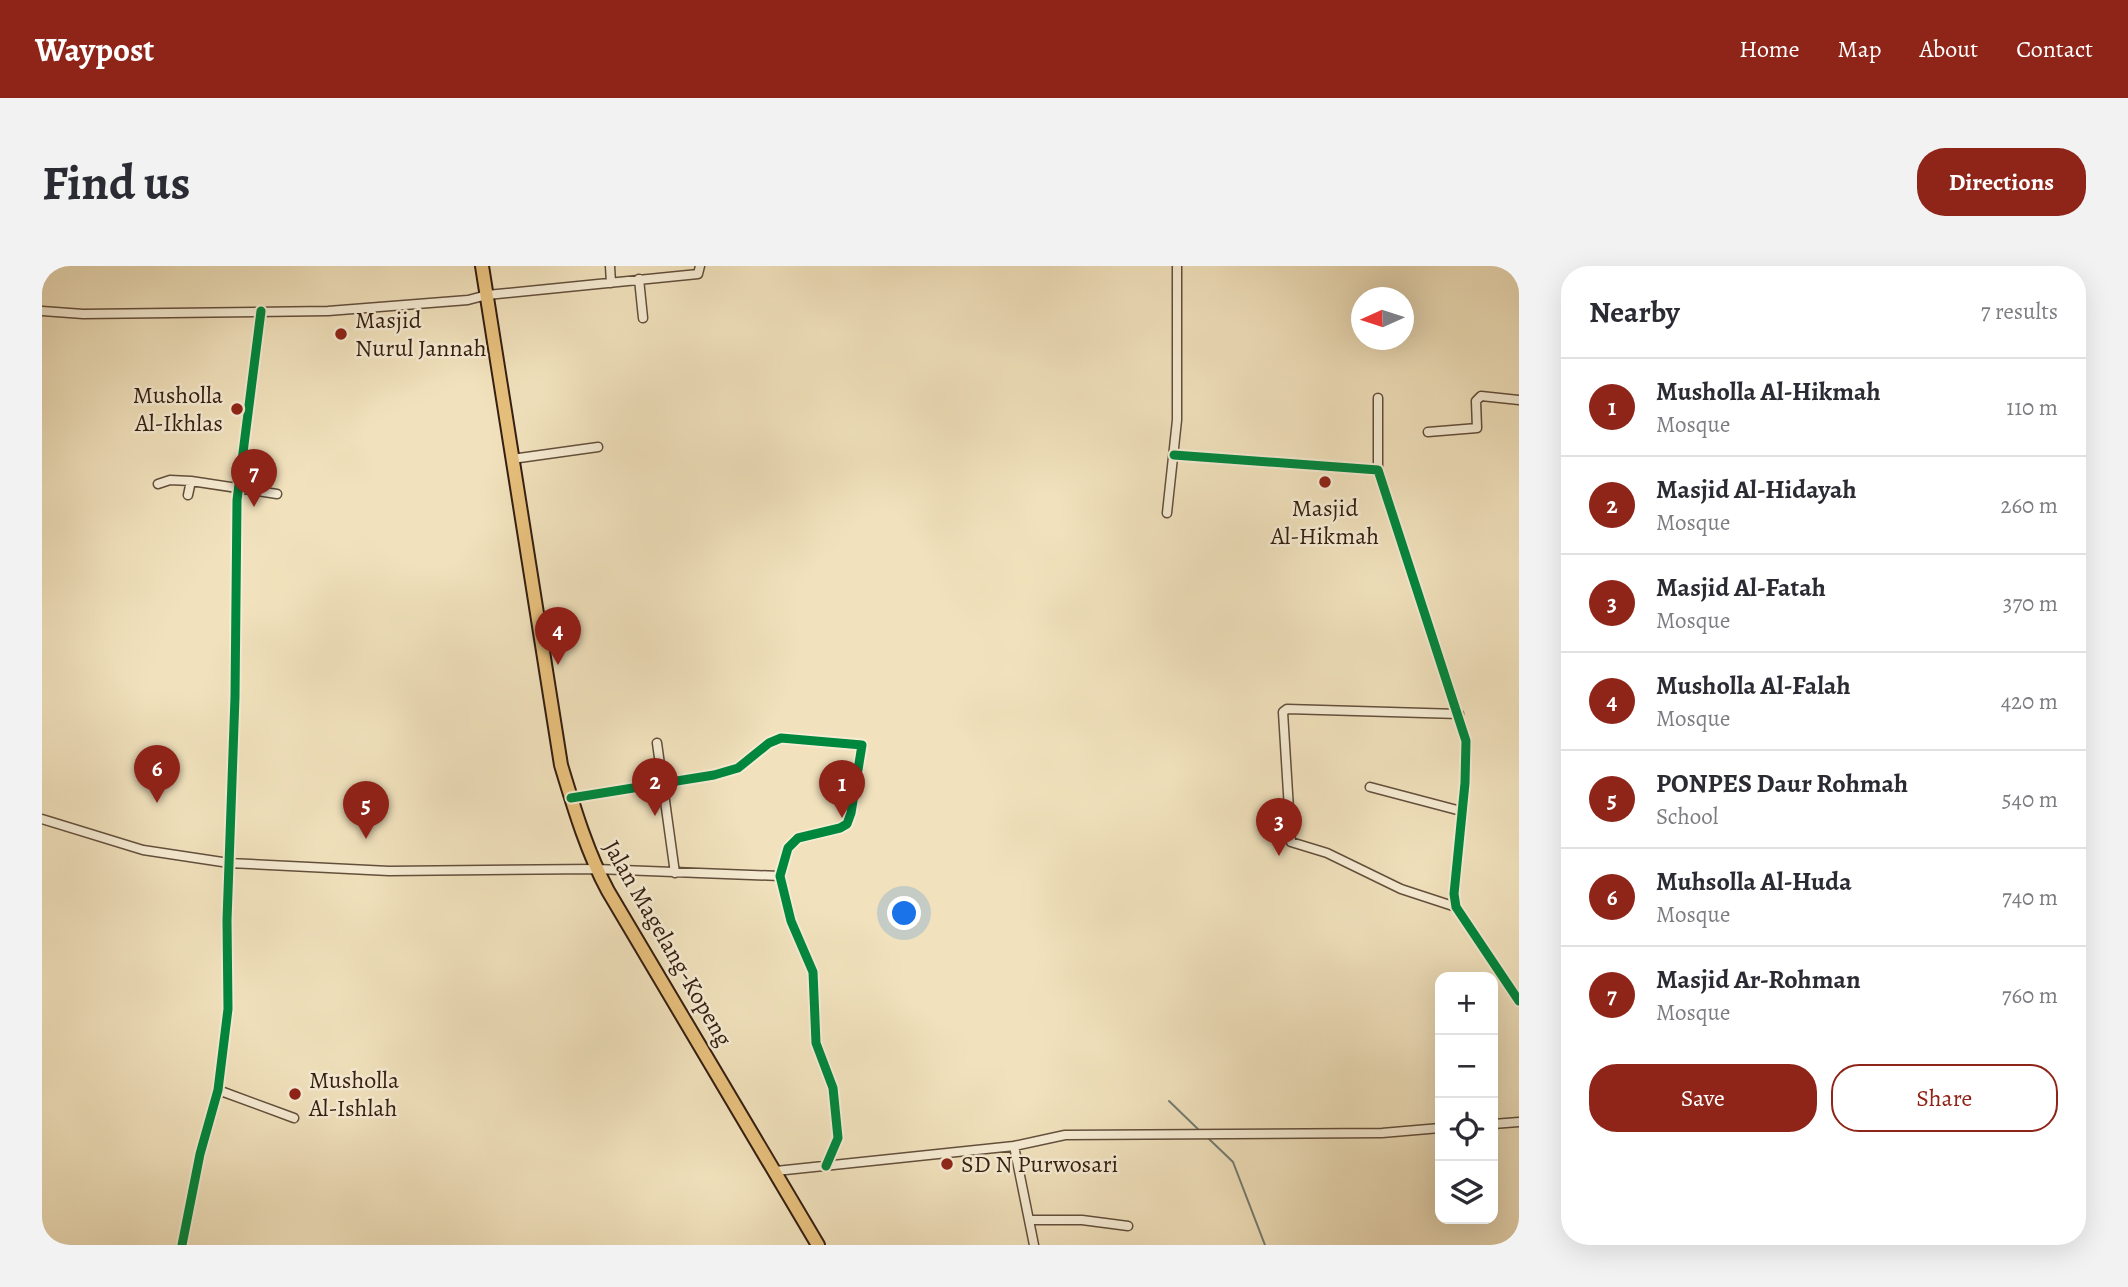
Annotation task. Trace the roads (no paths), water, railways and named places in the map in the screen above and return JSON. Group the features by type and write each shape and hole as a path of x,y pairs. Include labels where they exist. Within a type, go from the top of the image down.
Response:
{"main road":[{"name":"Jalan Magelang-Kopeng","path":"482,266 561,765 571,798 597,869 818,1245"}],"street":[{"path":"610,266 611,283"},
{"path":"42,311 83,314 341,310 468,300 487,295 698,274 700,266"},
{"path":"1167,513 1174,455 1177,266"},
{"path":"639,279 643,318"},
{"path":"182,1245 200,1154 218,1090 228,1009 238,488 261,312"},
{"path":"1428,432 1477,428 1476,401 1480,396 1519,400"},
{"path":"1378,398 1378,470 1460,714 1467,759 1454,894 1456,907 1519,1001"},
{"path":"512,460 598,447"},
{"path":"1174,455 1378,470"},
{"path":"158,484 170,480 191,481 278,494"},
{"path":"188,495 191,481"},
{"path":"1456,907 1401,889 1327,853 1291,842 1283,712 1287,709 1460,714"},
{"path":"571,798 738,768 769,743 781,738 862,745 847,824 798,838 788,848 780,876 791,921 813,972 816,1042 833,1088 838,1139 826,1166"},
{"path":"656,743 675,873"},
{"path":"1370,787 1461,811"},
{"path":"42,819 143,850 229,863 389,871 597,869 780,876"},
{"path":"218,1090 294,1118"},
{"path":"1498,1124 1519,1122"},
{"path":"776,1171 1014,1146 1065,1135 1382,1133 1435,1128"},
{"path":"1014,1146 1034,1245"},
{"path":"1030,1220 1082,1220 1128,1226"}],"waterway":[{"path":"1169,1101 1201,1132"},
{"path":"1208,1138 1233,1162 1265,1245"}],"place":[{"name":"Masjid Nurul Jannah","path":"341,334"},
{"name":"Musholla Al-Ikhlas","path":"237,409"},
{"name":"Masjid Al-Hikmah","path":"1325,482"},
{"name":"Masjid Ar-Rohman","path":"254,507"},
{"name":"Musholla Al-Falah","path":"558,665"},
{"name":"Muhsolla Al-Huda","path":"157,803"},
{"name":"Masjid Al-Hidayah","path":"655,816"},
{"name":"Musholla Al-Hikmah","path":"842,818"},
{"name":"PONPES Daur Rohmah","path":"366,839"},
{"name":"Masjid Al-Fatah","path":"1279,856"},
{"name":"Musholla Al-Ishlah","path":"295,1094"},
{"name":"SD N Purwosari","path":"947,1164"}]}
